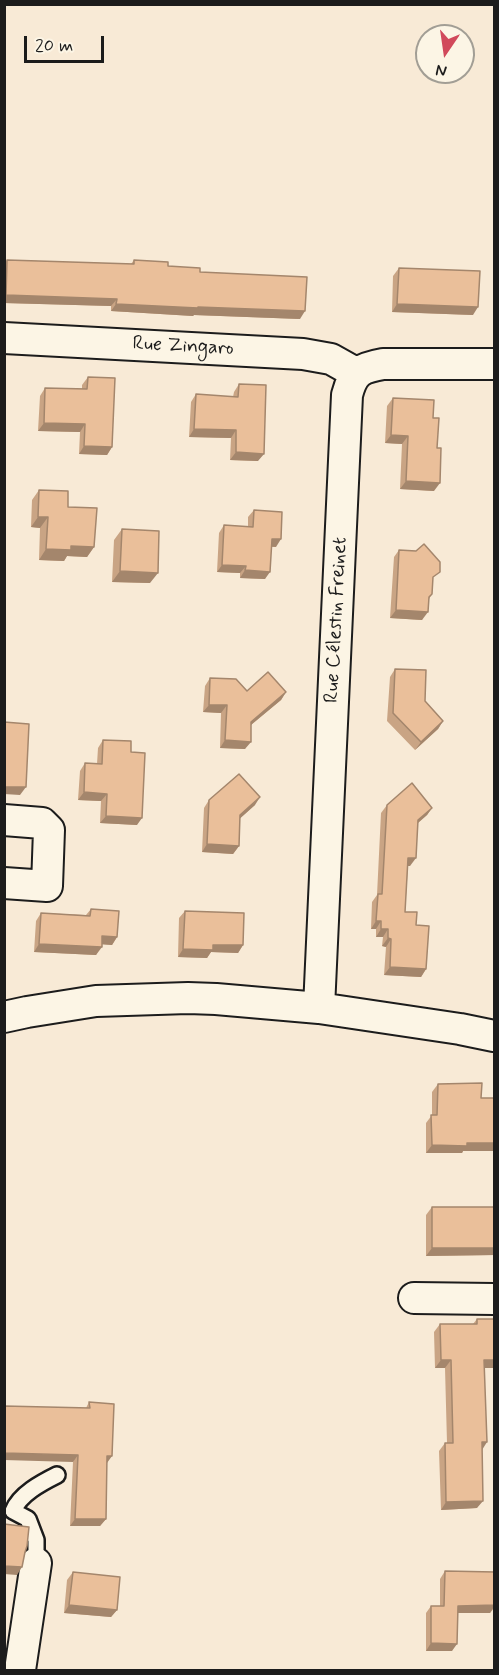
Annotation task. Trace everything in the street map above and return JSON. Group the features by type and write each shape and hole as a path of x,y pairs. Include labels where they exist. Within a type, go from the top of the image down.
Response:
{"street":[{"name":"Rue Zingaro","path":"4,338 303,354 332,359 356,373"},
{"path":"356,373 367,366 383,364 495,364"},
{"name":"Rue Célestin Freinet","path":"319,1008 347,395 356,373"},
{"path":"4,820 42,823 49,830 47,886 4,883"},
{"path":"4,1017 96,1001 197,999 319,1008 438,1025 495,1036"},
{"path":"414,1298 495,1299"},
{"path":"20,1671 36,1565"}],"lane":[{"path":"36,1565 36,1540 28,1519 13,1511 16,1503 42,1483 57,1475"}],"building":[{"path":"7,260 134,264 134,260 168,262 168,266 200,268 200,272 307,277 305,311 116,304 117,299 6,295"},
{"path":"399,268 480,271 478,307 397,304"},
{"path":"88,377 115,378 112,447 84,446 85,424 44,423 45,388 87,389"},
{"path":"239,384 266,385 264,454 236,452 236,430 194,429 196,394 238,397"},
{"path":"393,398 434,400 433,418 439,418 437,448 441,448 440,483 406,481 408,436 391,435"},
{"path":"39,490 68,491 68,507 97,508 94,547 71,546 71,550 46,549 48,517 38,517"},
{"path":"254,510 282,512 281,539 272,539 270,572 245,570 246,566 222,565 224,525 253,527"},
{"path":"122,529 159,531 158,573 120,571"},
{"path":"424,544 440,562 440,572 433,577 428,612 396,610 399,550 416,551"},
{"path":"395,669 426,670 425,701 443,721 421,742 393,713"},
{"path":"268,672 286,692 251,722 251,742 225,740 227,705 209,705 210,678 236,679 247,691"},
{"path":"4,722 29,724 26,787 4,787"},
{"path":"103,740 131,741 131,752 145,753 142,818 106,816 107,794 84,792 85,763 102,764"},
{"path":"239,774 260,797 240,815 239,846 207,844 209,800"},
{"path":"412,783 432,808 418,820 416,858 408,858 405,912 417,912 416,925 429,926 426,969 390,967 391,939 388,938 388,929 381,929 381,921 376,921 378,894 382,894 387,805"},
{"path":"91,909 119,911 117,937 102,936 102,947 39,944 41,913 90,916"},
{"path":"185,911 244,913 243,945 213,945 213,950 183,949"},
{"path":"482,1083 481,1098 495,1098 495,1143 467,1143 467,1146 432,1145 431,1115 437,1115 438,1084"},
{"path":"432,1207 495,1207 495,1248 432,1248"},
{"path":"477,1319 495,1319 495,1360 484,1360 487,1442 482,1442 483,1501 446,1502 445,1443 453,1443 451,1360 441,1360 440,1324 477,1324"},
{"path":"89,1402 114,1404 112,1456 107,1456 106,1519 75,1519 78,1455 4,1453 4,1406 90,1408"},
{"path":"4,1524 29,1527 22,1567 4,1566"},
{"path":"445,1571 495,1572 495,1605 458,1606 457,1644 431,1643 431,1606 444,1606"},
{"path":"73,1572 120,1577 117,1610 69,1605"}]}
